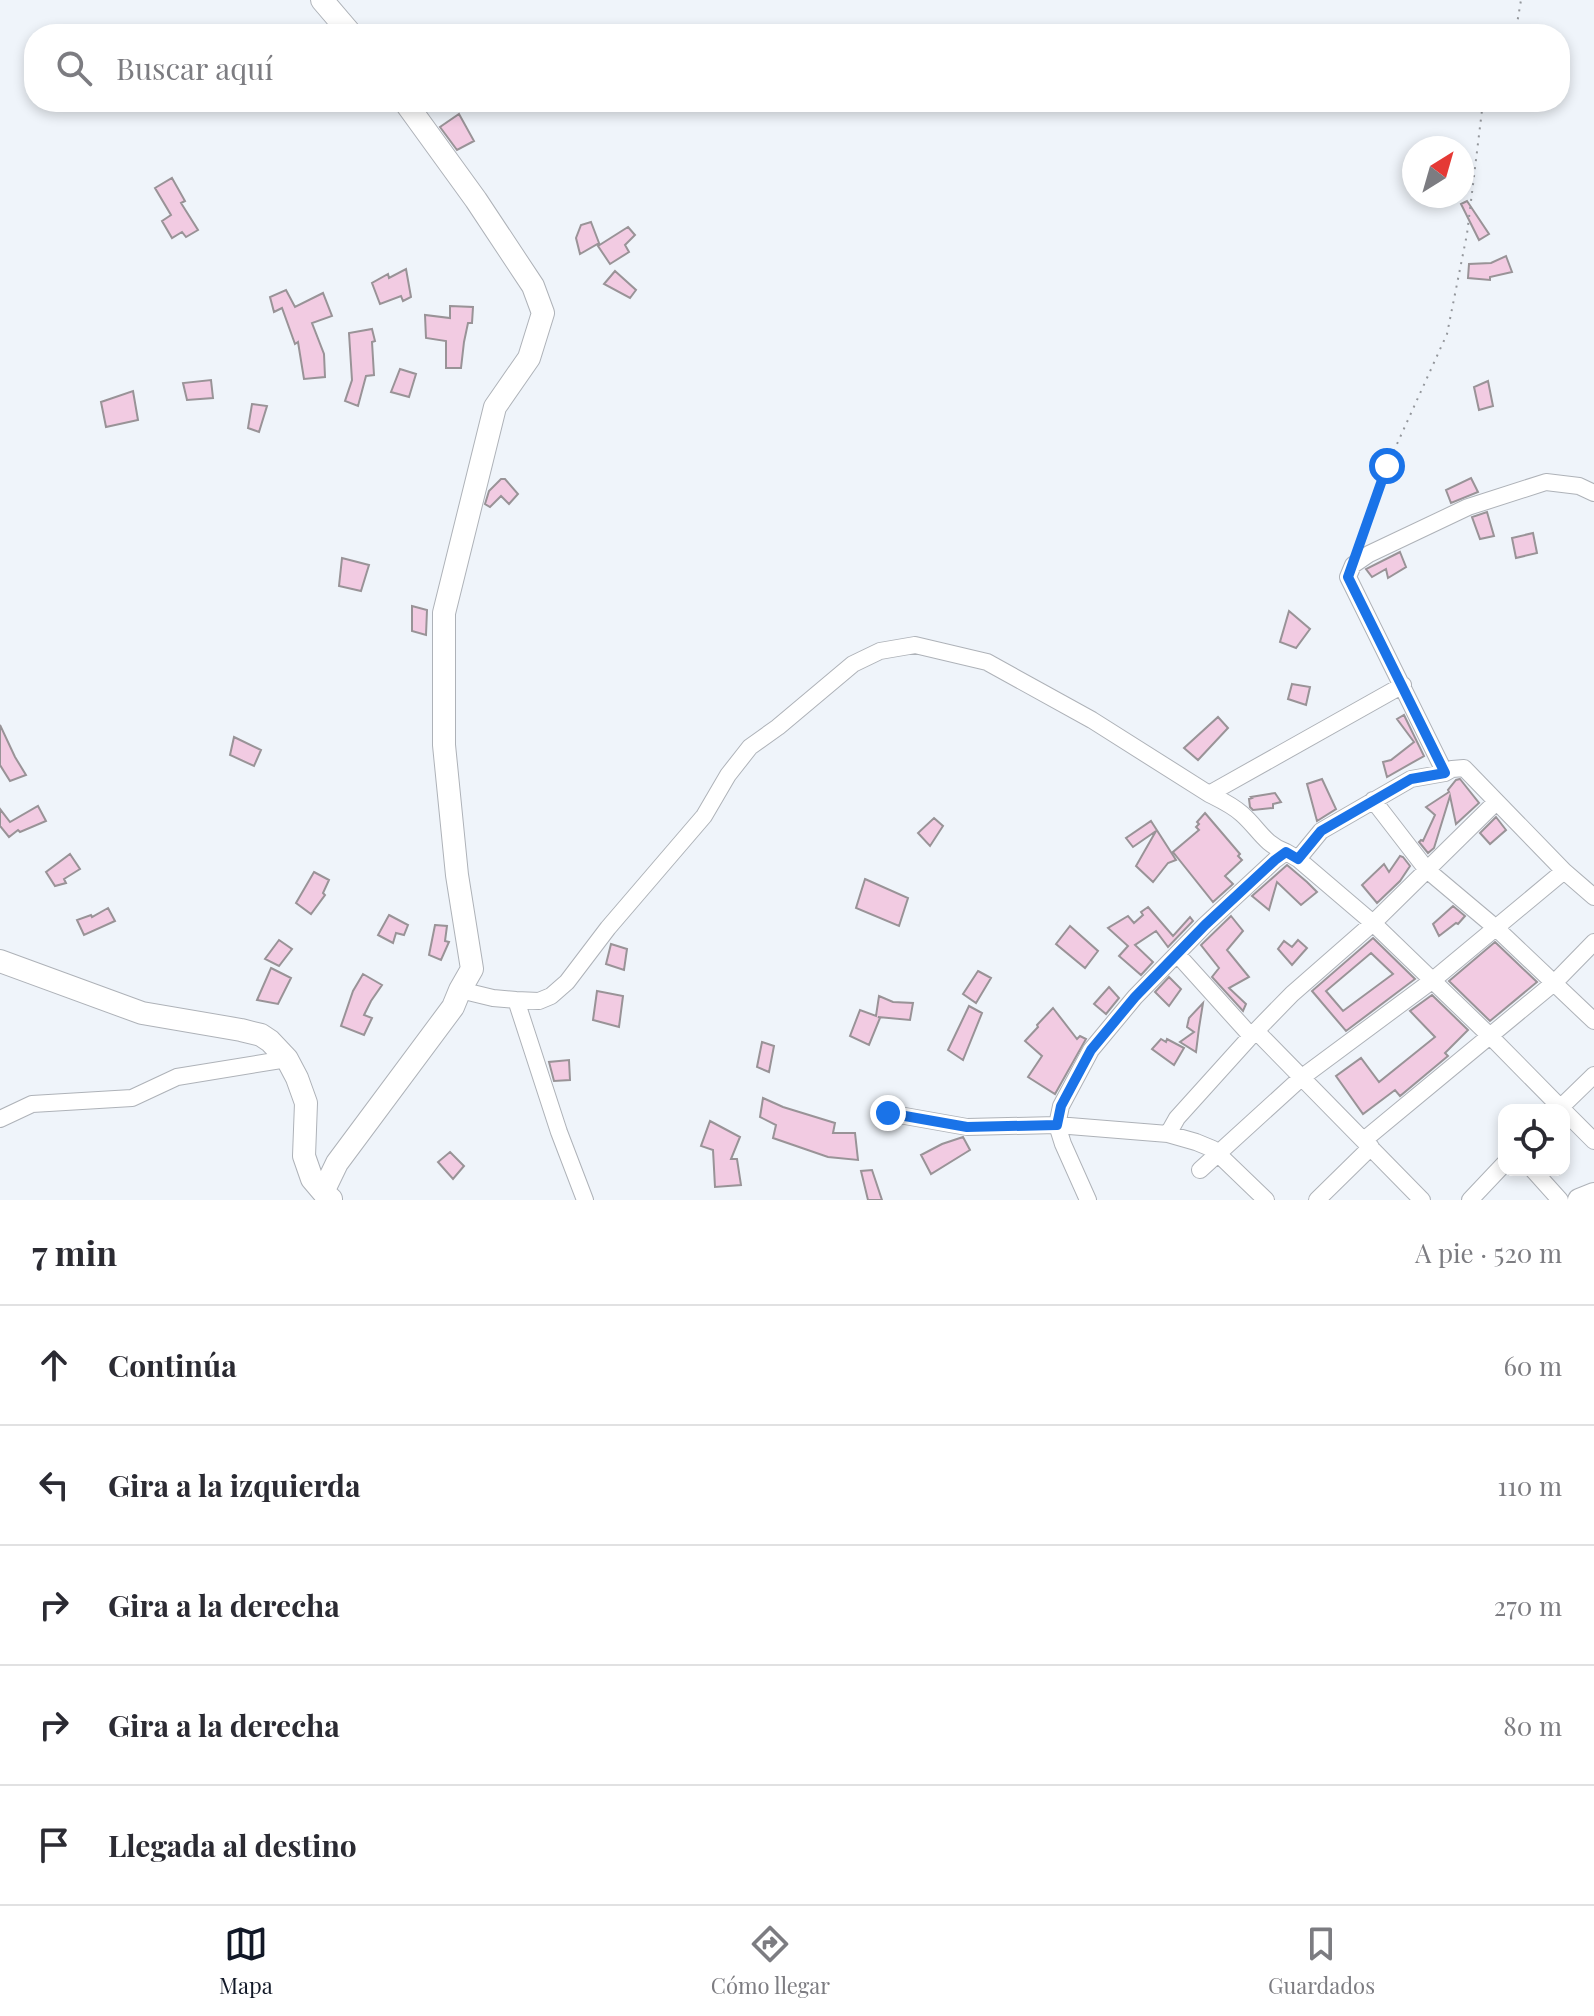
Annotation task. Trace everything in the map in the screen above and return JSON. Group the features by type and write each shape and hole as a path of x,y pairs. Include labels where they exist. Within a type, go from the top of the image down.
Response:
{"street":[{"path":"322,0 342,24"},
{"path":"327,1196 337,1163 453,1007 472,969 457,875 444,745 444,613 495,407 529,358 543,313 533,286 412,112"},
{"path":"1445,773 1348,577 1353,565 1369,554 1468,507 1546,482 1579,486 1594,493"},
{"path":"460,990 516,1000 539,1001 551,996 567,982 608,928 704,816 728,775 750,747 853,664 880,651 915,645 987,662 1092,720 1209,794 1227,802 1273,847 1292,856 1373,923 1556,1104"},
{"path":"1209,794 1403,685"},
{"path":"1088,1200 1057,1125 1061,1106 1091,1050 1135,997 1205,925 1275,860 1292,856 1321,831 1411,779 1464,768 1564,871 1594,897"},
{"path":"1373,800 1427,870 1496,928 1594,1021"},
{"path":"1168,1134 1177,1118 1292,994 1373,923 1496,802"},
{"path":"1200,1170 1301,1078 1433,980 1564,871"},
{"path":"1317,1200 1368,1144 1555,982 1594,942"},
{"path":"1177,954 1251,1036"},
{"path":"0,961 142,1013 261,1035 270,1041 287,1059 297,1078 306,1103 304,1156 312,1179 327,1196"},
{"path":"516,1000 559,1132 585,1200"},
{"path":"1251,1036 1258,1033 1422,1200"},
{"path":"0,1119 32,1104 132,1098 177,1077 287,1059"},
{"path":"1567,1104 1594,1075"},
{"path":"888,1113 967,1127 1057,1125 1168,1134 1196,1142 1218,1153 1266,1200"},
{"path":"1570,1118 1594,1141"},
{"path":"1470,1200 1498,1170"},
{"path":"1538,1176 1560,1200"},
{"path":"1579,1200 1594,1194"}],"path":[{"path":"1517,24 1521,0"},
{"path":"1353,565 1387,466 1447,334 1467,234 1482,112"}],"building":[{"path":"459,114 474,141 457,150 440,127"},
{"path":"172,178 185,201 181,203 198,230 186,237 182,232 172,238 162,221 171,215 155,188"},
{"path":"1463,208 1472,208 1489,234 1479,240"},
{"path":"591,222 599,243 580,254 576,238 581,225"},
{"path":"628,227 635,235 625,245 629,252 610,264 598,246"},
{"path":"1506,256 1512,272 1490,277 1490,280 1468,278 1469,264 1491,263"},
{"path":"406,269 411,297 403,301 401,296 380,304 372,283"},
{"path":"615,271 636,290 630,298 604,284"},
{"path":"286,290 295,307 323,293 332,316 312,323 324,354 325,377 304,379 298,342 295,344 282,308 274,312 270,297"},
{"path":"450,306 473,307 461,368 446,368 446,341 426,338 425,315 450,318"},
{"path":"372,329 375,341 372,342 374,375 366,376 358,406 345,401 352,380 349,333"},
{"path":"400,369 416,374 409,397 391,392"},
{"path":"211,380 213,398 187,400 183,383"},
{"path":"1488,381 1493,406 1479,410 1474,387"},
{"path":"133,391 138,420 106,427 101,402"},
{"path":"252,404 267,406 259,432 248,428"},
{"path":"1471,478 1478,492 1451,503 1446,490"},
{"path":"505,479 518,494 509,504 501,496 490,507 485,504 489,491"},
{"path":"1487,512 1494,536 1480,539 1472,517"},
{"path":"1533,533 1537,553 1516,558 1512,538"},
{"path":"1400,552 1406,567 1388,578 1386,569 1372,577 1366,569"},
{"path":"342,558 369,565 361,591 339,586"},
{"path":"412,606 427,610 426,635 412,631"},
{"path":"1289,611 1310,629 1296,648 1280,642"},
{"path":"1292,684 1310,687 1306,705 1288,699"},
{"path":"1404,715 1424,756 1387,777 1383,762 1391,760 1414,742 1397,719"},
{"path":"1218,717 1228,728 1198,760 1184,748"},
{"path":"0,725 26,775 10,781 0,765"},
{"path":"234,737 261,750 254,766 230,755"},
{"path":"1322,779 1336,809 1317,821 1307,784"},
{"path":"1460,779 1479,803 1456,824 1450,796 1434,848 1428,853 1419,842 1423,841 1435,815 1426,807 1449,792 1456,780"},
{"path":"1275,793 1281,802 1273,804 1273,808 1253,810 1250,807 1251,797"},
{"path":"38,806 46,821 20,832 18,830 9,837 0,826 0,809 10,822"},
{"path":"1205,813 1242,860 1225,876 1233,884 1213,902 1173,852 1199,830 1197,822"},
{"path":"1496,817 1506,830 1490,844 1480,833"},
{"path":"934,818 943,826 930,846 918,833"},
{"path":"1151,821 1176,860 1168,863 1153,882 1136,866 1156,831 1133,847 1126,838"},
{"path":"70,854 80,869 64,879 66,883 55,886 46,872"},
{"path":"1400,856 1410,866 1400,881 1377,903 1362,885 1384,864 1389,872"},
{"path":"1287,865 1317,892 1301,905 1277,882 1269,910 1252,896"},
{"path":"314,872 329,880 323,893 325,895 311,914 296,903"},
{"path":"865,879 908,898 899,926 856,908"},
{"path":"1453,906 1465,916 1439,936 1433,924"},
{"path":"1148,907 1173,936 1190,917 1193,921 1168,947 1156,931 1135,945 1153,962 1141,975 1119,956 1128,946 1108,928 1128,916 1134,923"},
{"path":"108,908 115,921 84,935 77,920 92,917"},
{"path":"389,915 408,925 404,935 396,933 393,943 378,935"},
{"path":"1231,916 1243,931 1227,950 1249,977 1229,988 1246,1004 1243,1011 1212,977 1219,968 1201,945"},
{"path":"435,925 447,926 445,941 449,942 441,960 429,955"},
{"path":"1070,926 1098,951 1085,968 1056,944"},
{"path":"1373,938 1415,979 1346,1031 1312,991","holes":["1371,953 1393,974 1343,1011 1326,991"]},
{"path":"279,940 292,949 279,966 265,959"},
{"path":"1298,940 1307,948 1292,965 1278,949 1284,941 1292,947"},
{"path":"1495,942 1537,982 1490,1021 1449,981"},
{"path":"611,944 627,949 624,970 606,964"},
{"path":"271,968 291,978 278,1004 257,1000"},
{"path":"978,971 991,978 976,1003 963,994"},
{"path":"363,974 382,985 364,1015 372,1018 364,1035 341,1026 353,991"},
{"path":"1169,977 1181,989 1169,1006 1155,992"},
{"path":"1109,987 1119,998 1106,1014 1094,1004"},
{"path":"597,991 623,996 619,1027 593,1020"},
{"path":"1432,995 1468,1030 1445,1053 1448,1056 1400,1096 1395,1090 1363,1114 1336,1076 1361,1058 1379,1082 1435,1037 1410,1011"},
{"path":"879,996 893,1002 913,1003 910,1020 878,1017 869,1045 850,1036 860,1010 876,1016"},
{"path":"1203,1003 1196,1052 1180,1042 1194,1032 1187,1027 1189,1018"},
{"path":"969,1006 982,1013 963,1060 948,1050"},
{"path":"1053,1008 1077,1039 1080,1036 1086,1039 1055,1094 1028,1077 1042,1056 1025,1041"},
{"path":"1161,1039 1184,1048 1174,1065 1152,1049"},
{"path":"762,1042 774,1046 769,1072 757,1067"},
{"path":"569,1060 570,1080 554,1081 549,1062"},
{"path":"763,1098 835,1123 833,1133 855,1133 858,1160 828,1157 773,1138 776,1125 760,1117"},
{"path":"710,1121 740,1137 731,1159 737,1159 741,1185 715,1187 713,1150 701,1146"},
{"path":"963,1137 970,1150 931,1174 921,1155"},
{"path":"450,1152 464,1166 453,1179 438,1162"},
{"path":"872,1170 882,1200 868,1200 861,1171"}],"route":[{"path":"888,1113 967,1127 1057,1125 1061,1106 1091,1050 1135,997 1205,925 1275,860 1286,852 1298,859 1321,831 1411,779 1445,773 1348,577 1387,466"}]}
